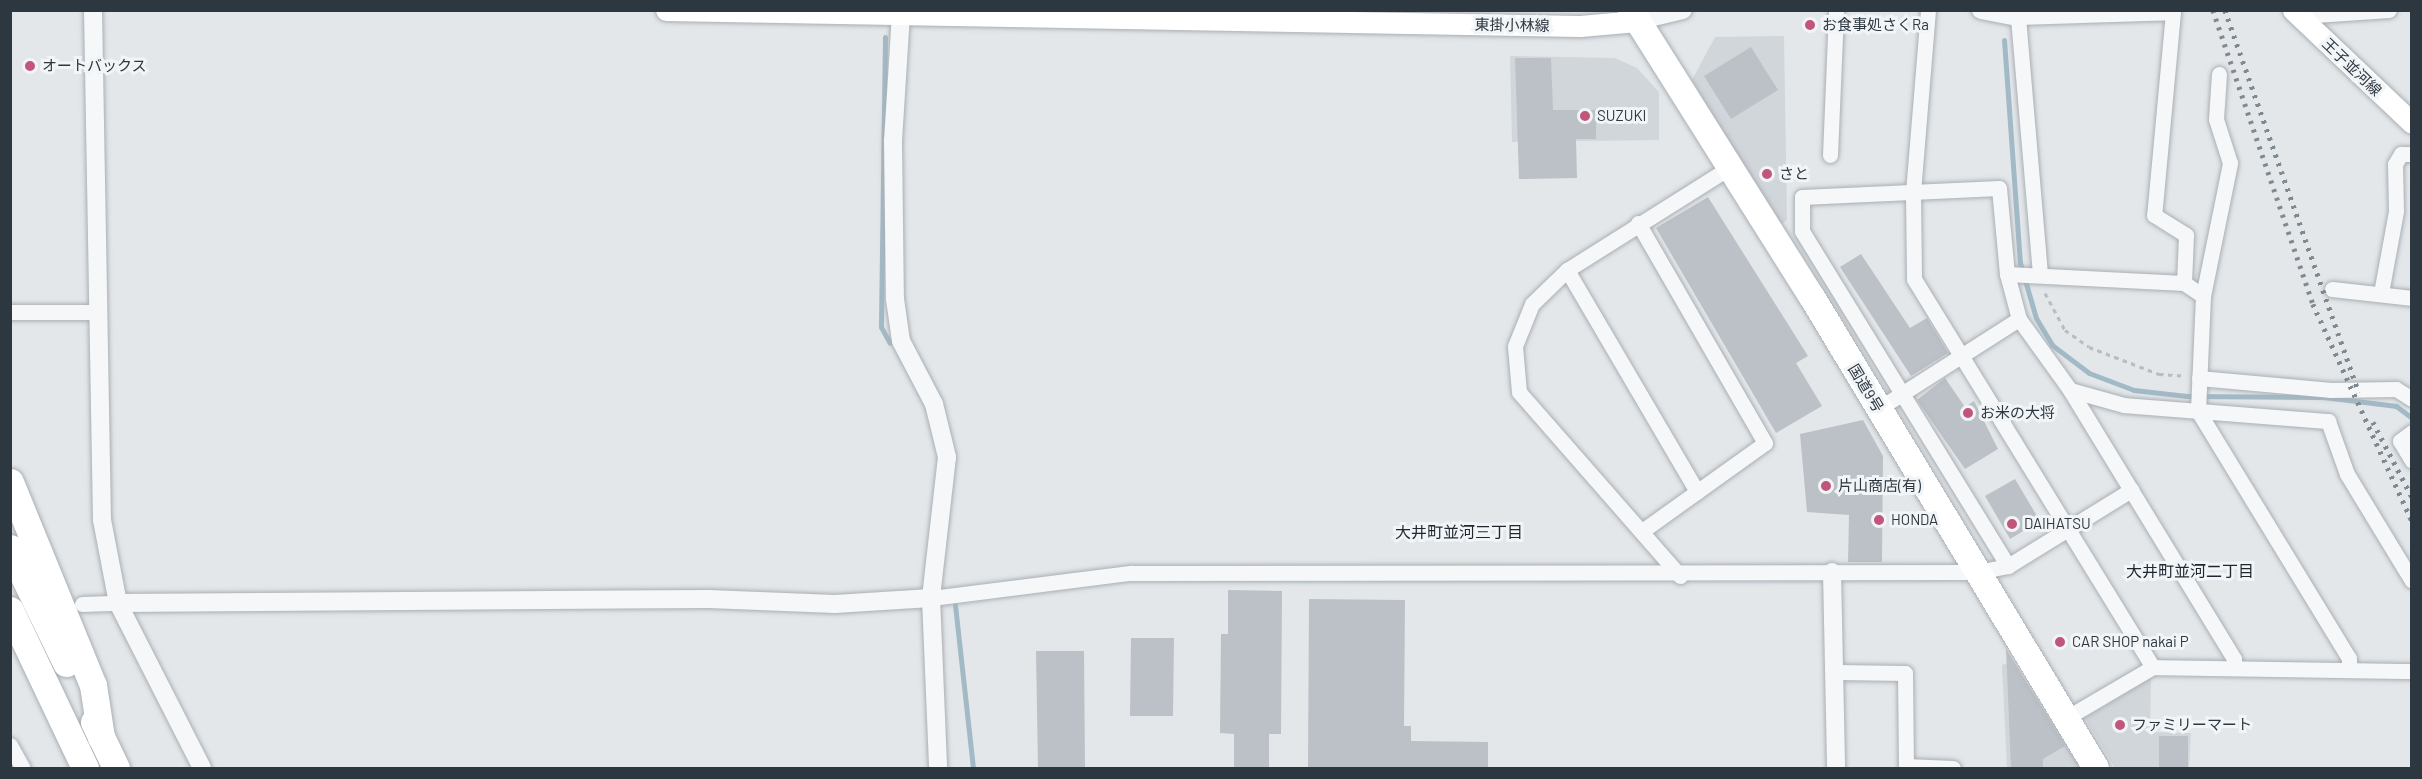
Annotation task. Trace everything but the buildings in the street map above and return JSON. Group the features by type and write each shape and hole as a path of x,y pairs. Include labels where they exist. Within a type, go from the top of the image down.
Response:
{"highway":[{"name":"国道9号","path":"1634,16 2096,768"},
{"path":"10,482 93,684 101,737"},
{"path":"10,548 116,768"},
{"path":"10,610 85,768"},
{"path":"10,640 85,768"}],"main road":[{"name":"東掛小林線","path":"666,10 1192,15 1580,26 1634,16"},
{"name":"王子並河線","path":"2296,13 2412,123"}],"street":[{"path":"93,10 102,520 118,603 202,768"},
{"path":"1634,16 1683,10"},
{"path":"1830,155 1836,10"},
{"path":"1928,10 1913,194 1914,279 2065,530 2153,667"},
{"path":"1982,10 2019,14 2173,12 2154,215 2186,235 2184,283"},
{"path":"2296,13 2389,10"},
{"path":"901,14 893,141 895,298 901,341 934,404 947,457 932,598 938,768"},
{"path":"2019,14 2040,273"},
{"path":"2219,74 2216,119 2230,163 2204,296 2198,411 2349,658 2349,670"},
{"path":"2381,293 2396,211 2395,164 2401,154 2412,154"},
{"path":"1680,576 1519,392 1515,346 1532,304 1567,270 1638,223 1729,168"},
{"path":"2007,566 1899,395 1802,231 1802,197 1913,194 1998,188 2007,274 2019,319 2070,390 2235,659 2234,668"},
{"path":"1638,223 1765,443 1642,531"},
{"path":"1567,270 1697,492"},
{"path":"2007,274 2040,273 2184,283 2204,296"},
{"path":"2332,289 2412,298"},
{"path":"10,312 98,312"},
{"path":"1878,410 2019,319"},
{"path":"2199,378 2331,390 2396,389 2412,399"},
{"path":"2070,390 2124,405 2328,421 2347,474 2412,581"},
{"path":"2412,432 2400,441 2412,461"},
{"path":"82,604 709,599 835,604 932,598 1131,573 1680,576 1832,572 1977,572 2007,566 2131,490"},
{"path":"1832,572 1838,672 1836,768"},
{"path":"2066,718 2153,667 2412,671"},
{"path":"1838,672 1905,673 1906,766 1953,768"},
{"path":"10,746 23,768"}],"path":[{"path":"2040,273 2065,330 2089,347 2159,374 2199,378"}],"shaded area":[{"name":"さと","path":"1784,36 1787,220 1779,226 1692,80 1715,37"},
{"name":"SUZUKI","path":"1510,56 1615,58 1637,68 1659,92 1659,140 1512,142"},
{"path":"2013,661 2081,768 2007,768 2002,665"},
{"name":"ファミリーマート","path":"2151,678 2150,732 2191,733 2189,768 2115,768 2085,718"}],"waterway":[{"path":"885,37 881,327 890,343"},
{"path":"2004,40 2020,263 2036,318 2052,345 2089,373 2134,390 2187,396 2324,397 2396,406 2412,418"},
{"path":"955,605 973,768"}],"railway":[{"path":"2213,10 2313,304 2412,521"},
{"path":"2225,10 2359,392"},
{"path":"2373,422 2412,497"}],"place":[{"name":"お食事処さくRa","path":"1810,25"},
{"name":"オートバックス","path":"30,66"},
{"name":"SUZUKI","path":"1585,116"},
{"name":"さと","path":"1767,174"},
{"name":"お米の大将","path":"1968,413"},
{"name":"片山商店(有)","path":"1826,486"},
{"name":"HONDA","path":"1879,520"},
{"name":"DAIHATSU","path":"2012,524"},
{"name":"CAR SHOP nakai P","path":"2060,642"},
{"name":"ファミリーマート","path":"2120,725"}],"district":[{"name":"大井町並河三丁目","path":"1459,532"},
{"name":"大井町並河二丁目","path":"2190,571"}]}
